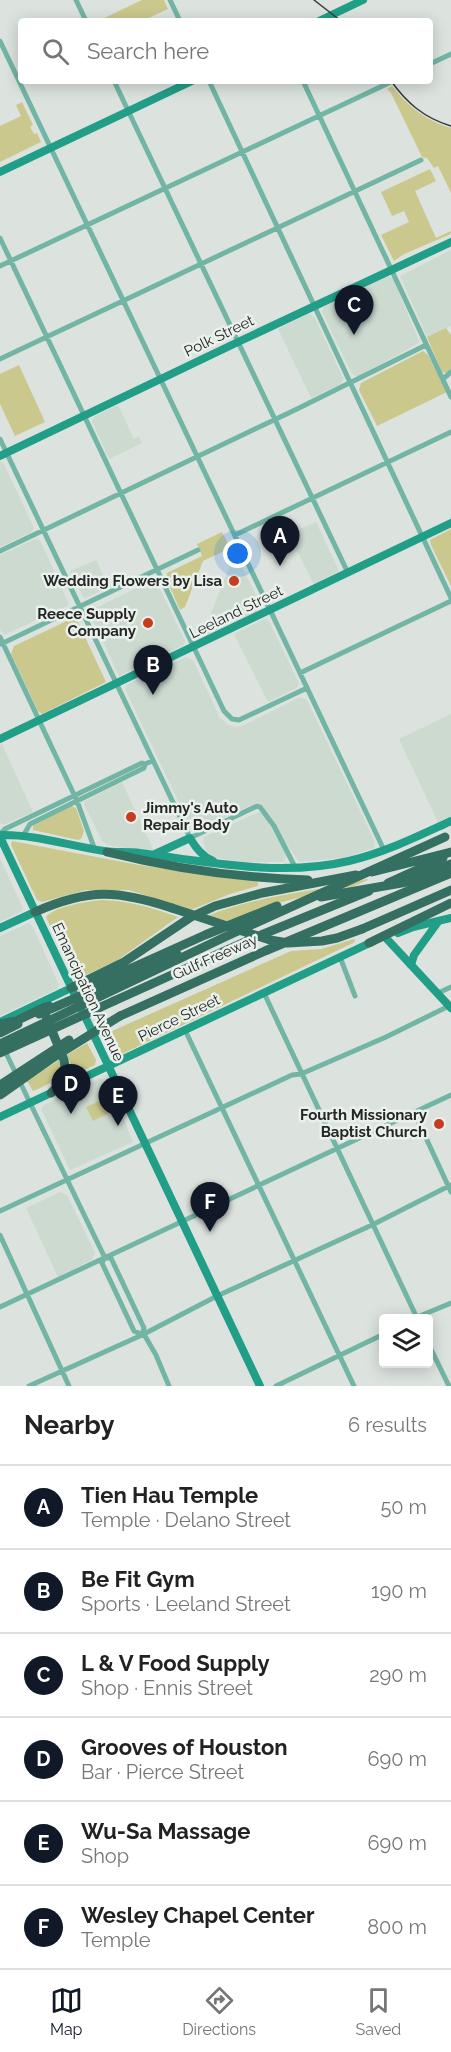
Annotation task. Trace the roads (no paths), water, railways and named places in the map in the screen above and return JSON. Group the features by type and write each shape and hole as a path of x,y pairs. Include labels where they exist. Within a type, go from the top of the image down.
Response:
{"highway":[{"path":"0,1042 451,834"},
{"path":"107,852 242,877 329,880"},
{"path":"0,1023 16,1021 49,1006 124,962 191,917 215,906 254,895 398,867 451,853"},
{"name":"Gulf Freeway","path":"0,1053 249,940 404,876 451,853"},
{"name":"Gulf Freeway","path":"72,991 277,906 392,886 419,878 451,864"},
{"name":"Gulf Freeway","path":"0,1085 68,1041 120,1016 265,951 451,873"},
{"path":"35,912 56,902 88,894 120,894 144,899 288,944 337,938 451,890"},
{"path":"369,943 451,903"},
{"path":"0,1033 118,979 189,949 227,936"},
{"path":"49,1006 45,1014 66,1068 62,1083 51,1093"},
{"path":"0,1095 51,1059 120,1016"},
{"path":"0,1077 68,1041"}],"main road":[{"path":"325,18 363,0"},
{"path":"0,172 186,84"},
{"name":"Polk Street","path":"3,455 451,242"},
{"name":"Leeland Street","path":"0,739 451,524"},
{"path":"0,835 23,836 107,852 154,855 253,867 295,867 347,862 384,850 451,821"},
{"name":"Emancipation Avenue","path":"0,835 260,1386"},
{"path":"154,855 190,838 206,858 223,864"},
{"path":"0,928 35,912"},
{"name":"Pierce Street","path":"0,1118 369,943 413,927 451,918"},
{"path":"411,965 414,955 438,922"},
{"path":"386,938 450,1007"},
{"path":"0,1023 72,991"}],"street":[{"path":"76,0 85,18"},
{"path":"170,0 179,18"},
{"path":"0,41 18,79"},
{"path":"433,63 451,54"},
{"path":"20,84 384,850"},
{"path":"116,84 348,573"},
{"path":"210,84 352,383 451,600 300,673"},
{"path":"304,84 451,396"},
{"path":"0,266 386,84"},
{"path":"0,359 421,160"},
{"path":"0,238 224,711 232,718 239,720 307,688"},
{"path":"0,551 352,383 426,345"},
{"path":"443,379 451,372"},
{"path":"235,535 451,432"},
{"path":"0,440 3,455 43,531 190,838 260,807 274,826 295,867"},
{"path":"2,644 198,550"},
{"path":"0,637 76,798 95,850"},
{"path":"23,836 30,824 142,763 152,761"},
{"path":"0,835 4,829 76,798"},
{"path":"340,957 355,996"},
{"path":"438,993 451,987"},
{"path":"264,993 414,1314"},
{"path":"0,1211 292,1075 301,1074 450,1007"},
{"path":"185,1030 354,1386"},
{"path":"0,1042 105,1258"},
{"path":"0,1307 451,1095"},
{"path":"29,1386 142,1335 217,1296 450,1188 414,1112"},
{"path":"0,1235 69,1386"},
{"path":"105,1258 102,1263 134,1331 145,1336 169,1386"},
{"path":"105,1258 111,1258 144,1328 142,1335"},
{"path":"425,1314 451,1303"},
{"path":"276,1386 379,1336"},
{"path":"433,1352 448,1386"}],"tram line":[{"path":"314,0 337,18"},
{"path":"393,84 417,109 432,119 451,126"}],"place":[{"name":"L & V Food Supply","path":"354,335"},
{"name":"Tien Hau Temple","path":"280,566"},
{"name":"Wedding Flowers by Lisa","path":"234,581"},
{"name":"Reece Supply Company","path":"148,623"},
{"name":"Be Fit Gym","path":"153,695"},
{"name":"Jimmy's Auto Repair Body","path":"131,817"},
{"name":"Grooves of Houston","path":"71,1114"},
{"name":"Fourth Missionary Baptist Church","path":"439,1124"},
{"name":"Wu-Sa Massage","path":"118,1126"},
{"name":"Wesley Chapel Center","path":"210,1232"}]}
